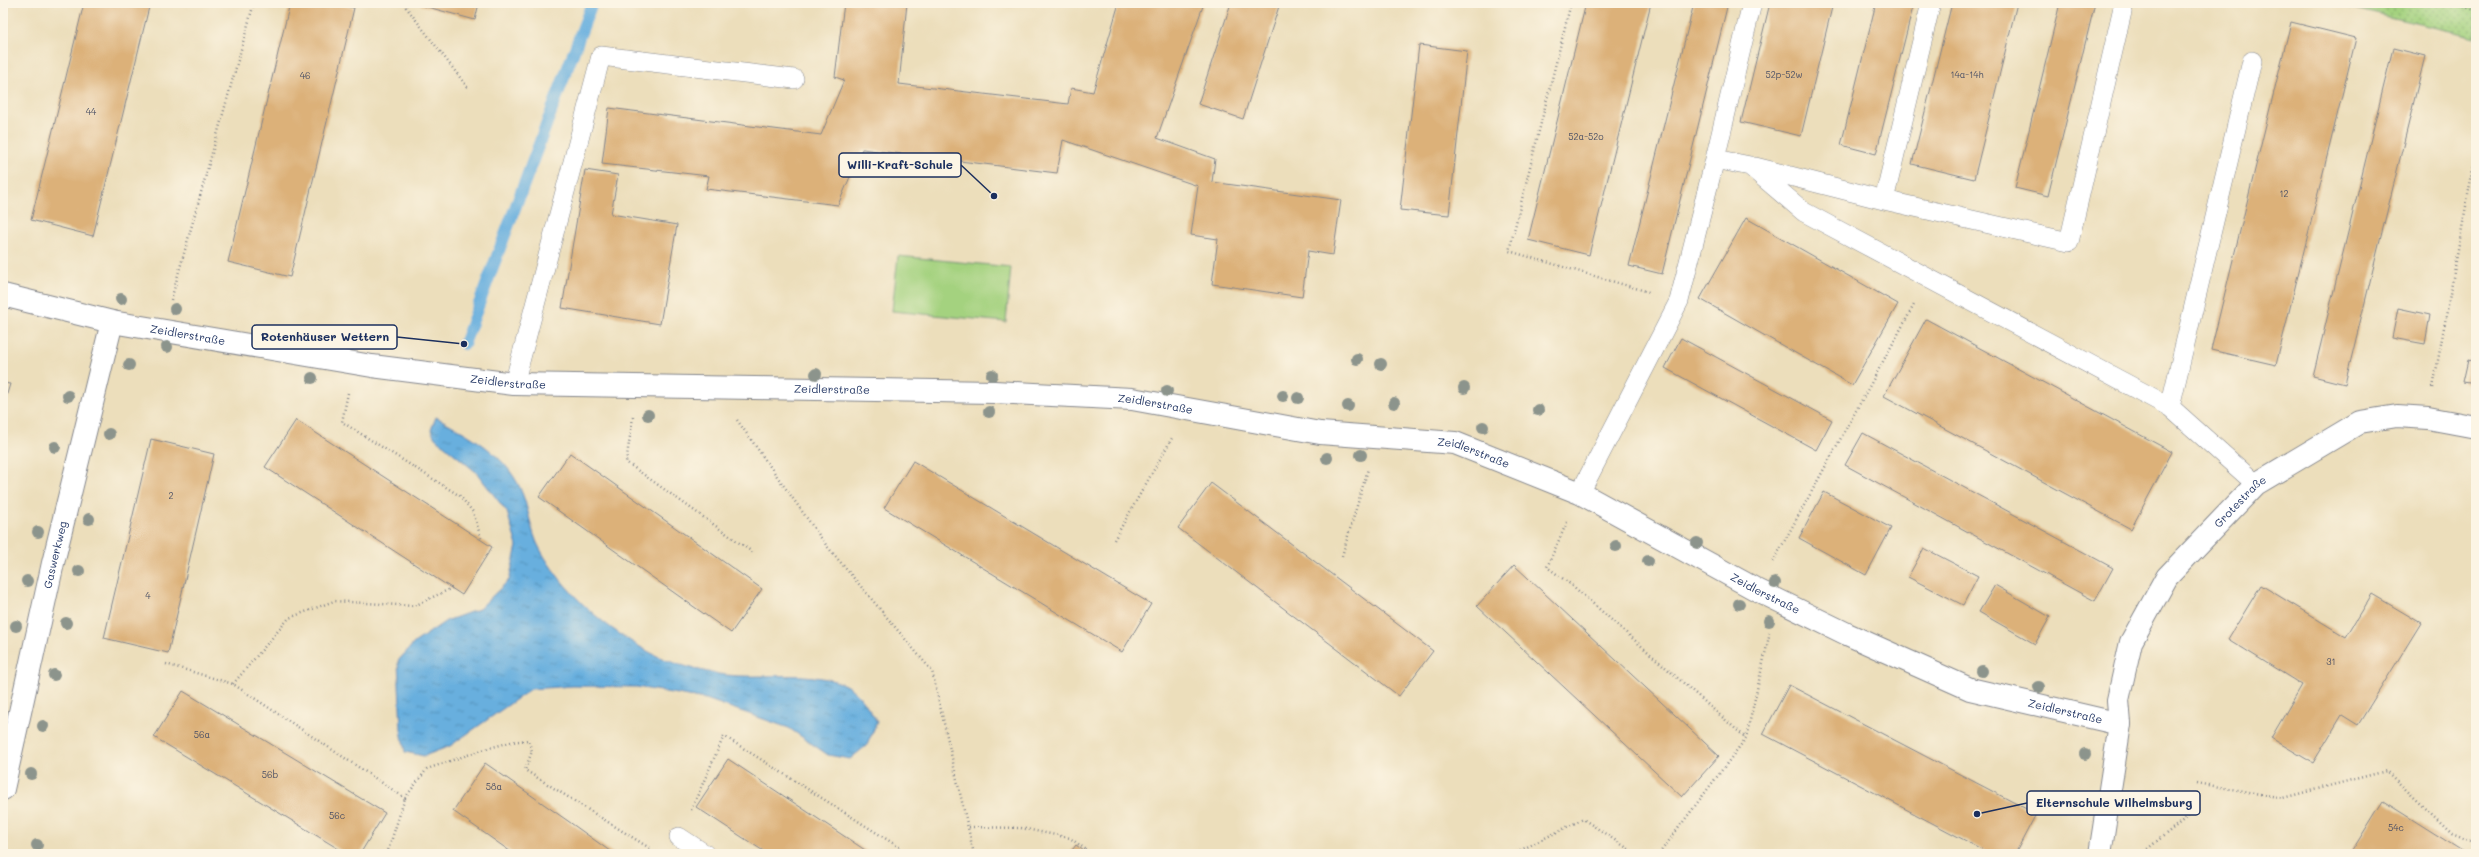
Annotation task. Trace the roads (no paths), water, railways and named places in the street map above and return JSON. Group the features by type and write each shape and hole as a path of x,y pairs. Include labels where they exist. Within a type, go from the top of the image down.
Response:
{"street":[{"name":"Zeidlerstraße","path":"3,295 112,322 162,329 355,363 514,384 715,389 1002,393 1132,399 1320,433 1455,443 1580,494 1757,590 1847,634 1970,689 2120,724"},
{"name":"Gaswerkweg","path":"3,789 51,570 112,322"},
{"name":"Grotestraße","path":"2120,724 2118,700 2131,642 2167,577 2256,484 2360,422 2397,416 2428,418 2476,427"},
{"path":"2100,854 2120,724"}],"lane":[{"path":"1580,494 1679,301 1752,3"},
{"path":"1884,200 1931,3"},
{"path":"1715,159 1750,166 1884,200 2069,242 2124,3"},
{"path":"514,384 602,56 794,79"},
{"path":"2170,408 2252,61"},
{"path":"1750,166 1804,212 2170,408 2256,484"},
{"path":"678,837 705,854"}],"water":[{"path":"436,417 460,430 484,446 505,465 513,476 523,495 540,549 561,580 574,595 602,621 618,633 651,653 677,664 698,670 740,676 813,677 841,683 857,694 877,722 867,745 850,759 828,755 789,728 706,699 637,687 573,686 531,689 450,746 424,756 405,752 401,730 398,661 414,643 446,621 479,609 509,580 517,546 507,512 476,472 435,438 431,430"}],"waterway":[{"path":"464,344 592,3"}],"place":[{"name":"Willi-Kraft-Schule","path":"994,196"},
{"name":"Rotenhäuser Wettern","path":"464,344"},
{"name":"Elternschule Wilhelmsburg","path":"1977,814"}]}
